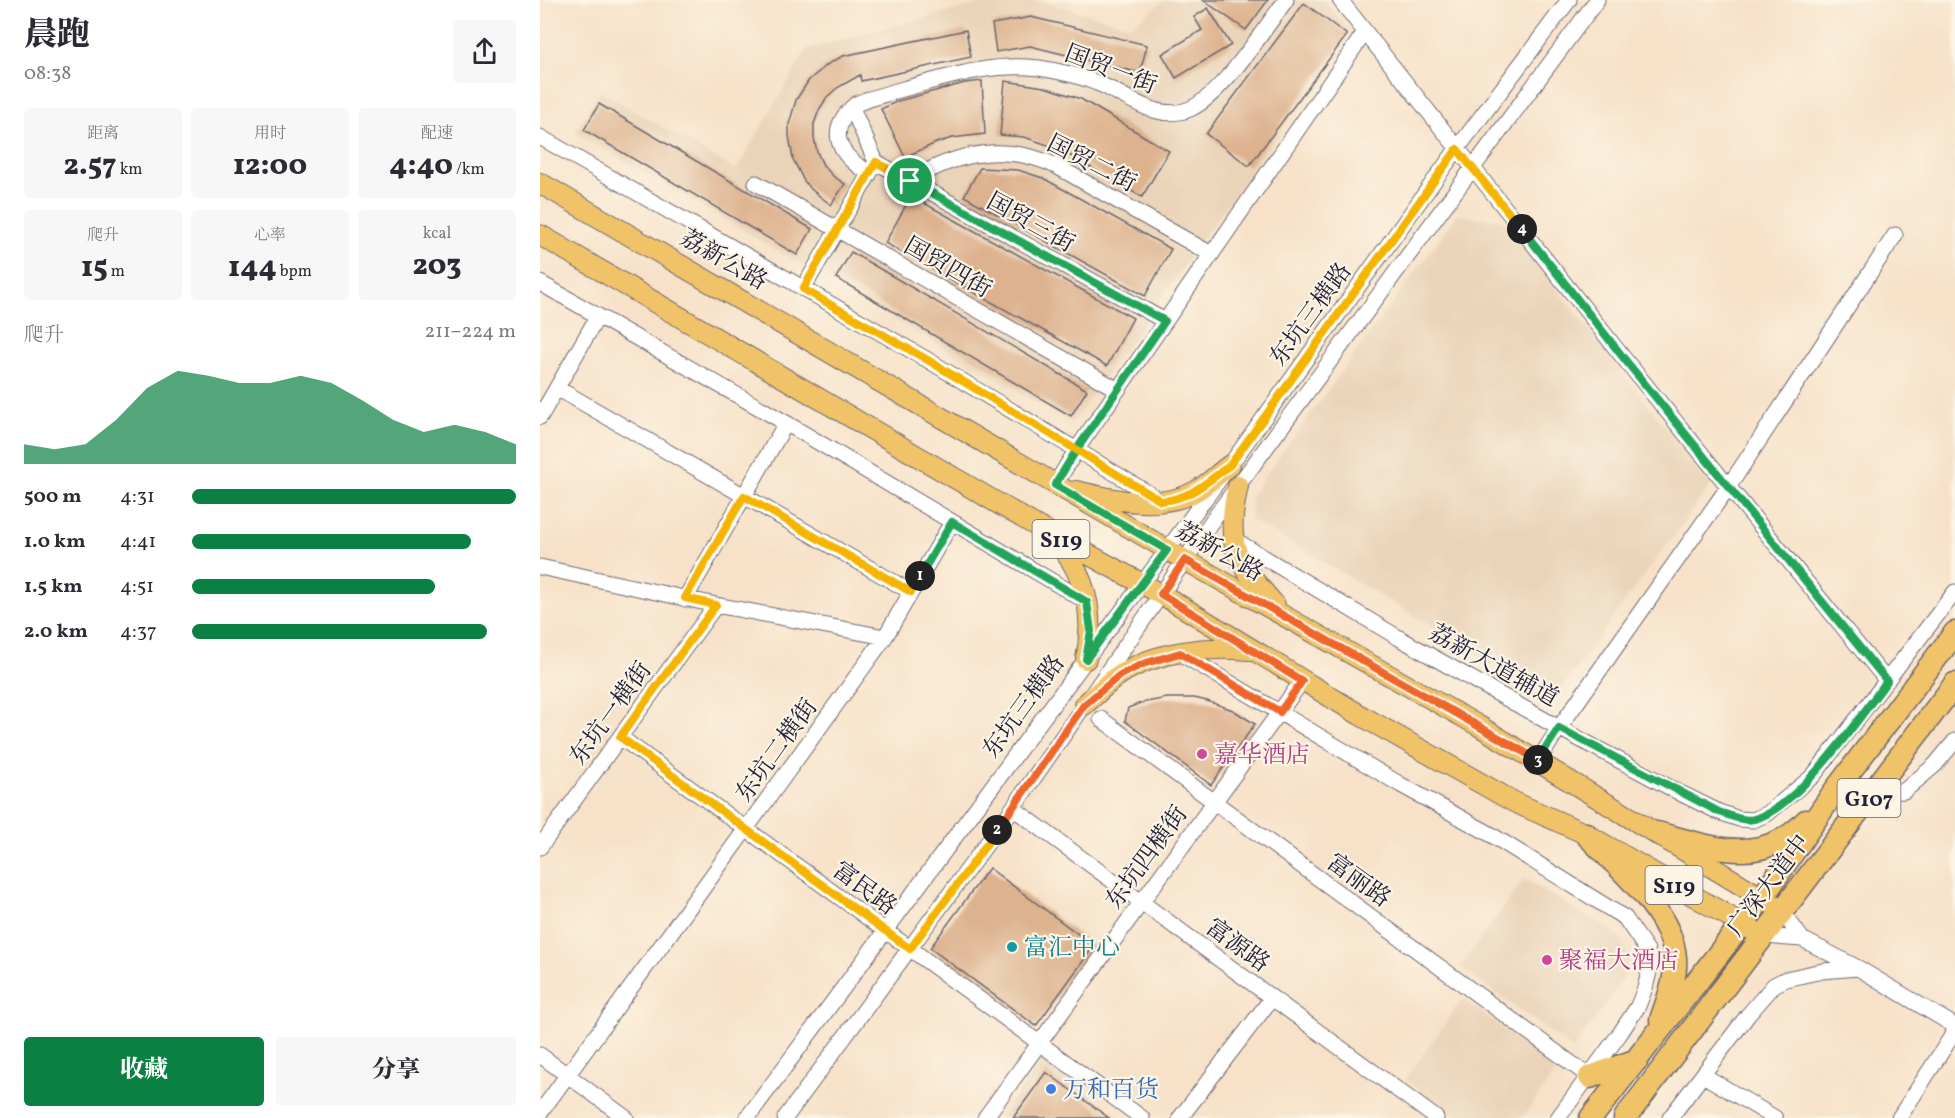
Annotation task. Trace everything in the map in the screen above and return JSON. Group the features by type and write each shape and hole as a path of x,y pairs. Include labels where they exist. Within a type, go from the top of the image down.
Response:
{"highway":[{"name":"广深大道中","path":"1591,1118 1762,898 1834,792 1955,633"},
{"name":"广深大道中","path":"1624,1118 1955,684"},
{"path":"1657,833 1732,851 1762,849 1795,832 1834,792"},
{"path":"1586,834 1655,906 1674,946 1676,960 1673,982 1655,1038"},
{"path":"1590,1077 1638,1059"}],"main road":[{"name":"荔新公路","path":"540,183 1167,550 1538,761 1782,910"},
{"name":"S119","path":"540,235 1047,531 1161,594 1302,681 1494,791 1586,834 1763,936"},
{"path":"1055,485 1119,500 1176,500 1196,490 1230,465"},
{"path":"1238,486 1232,516 1233,538 1243,565 1255,583 1285,616"},
{"path":"1047,531 1072,560 1081,578 1091,631 1086,659"},
{"path":"1084,705 1120,675 1143,664 1203,649 1252,650"}],"street":[{"name":"国贸一街","path":"852,108 868,99 977,69 1018,66 1078,76 1116,91 1150,110 1169,113 1188,110 1204,102 1218,88 1286,0"},
{"path":"1340,0 1626,361 1887,681 1955,591"},
{"name":"东坑三横路","path":"747,1118 1230,465 1457,149 1569,0"},
{"name":"东坑三横路","path":"785,1118 1013,808 1238,486 1597,0"},
{"path":"1055,485 1077,449 1365,32"},
{"path":"852,108 840,123 839,136 842,149 848,159 873,167"},
{"path":"803,289 873,167 852,108"},
{"path":"540,137 1077,449 1161,501"},
{"name":"国贸二街","path":"910,181 949,161 978,154 1007,152 1034,157 1058,166 1211,254"},
{"name":"国贸三街","path":"873,167 910,181 1165,321"},
{"name":"国贸四街","path":"756,183 1118,390"},
{"path":"1538,761 1729,486 1895,235"},
{"path":"540,283 786,423 1087,602"},
{"path":"540,417 598,316"},
{"path":"557,388 911,592"},
{"path":"685,598 786,423"},
{"name":"东坑二横街","path":"540,1113 885,638 952,522"},
{"name":"荔新大道辅道","path":"1233,538 1399,638 1559,728 1680,793 1739,819 1753,820 1767,814 1813,776 1887,681"},
{"path":"540,567 885,638"},
{"name":"东坑一横街","path":"540,847 716,605"},
{"path":"1180,653 1490,834 1625,918 1647,950 1650,968 1645,988 1638,1006 1590,1077 1558,1118"},
{"name":"东坑四横街","path":"985,1118 1302,681"},
{"name":"富丽路","path":"1101,719 1590,1077"},
{"name":"富民路","path":"620,737 1142,1118"},
{"path":"1874,792 1904,792 1935,765 1955,741"},
{"name":"富源路","path":"1013,808 1436,1118"},
{"path":"1782,910 1802,939"},
{"path":"1763,936 1802,939 1858,968 1955,1029 1899,1118"},
{"path":"1670,1118 1748,1015 1774,985 1786,979 1813,973 1858,968"},
{"path":"1180,1118 1272,998"},
{"path":"540,1055 626,1118"},
{"path":"1703,1075 1775,1118"}],"shaded area":[{"path":"993,0 1039,0 1131,26 1165,0 1324,0 1350,33 1072,423 575,132 600,91 736,170 807,49"},
{"path":"1457,215 1503,220 1711,485 1554,698 1250,519 1251,495"},
{"name":"聚福大酒店","path":"1524,879 1611,930 1622,940 1628,953 1628,967 1623,980 1573,1049 1460,967"},
{"path":"1463,999 1558,1069 1522,1118 1457,1118 1405,1079"},
{"name":"万和百货","path":"1042,1060 1121,1118 1000,1118"}],"building":[{"path":"1203,0 1268,0 1246,30"},
{"path":"1304,3 1347,35 1249,166 1206,134"},
{"path":"1208,8 1231,45 1176,78 1162,54 1202,30 1194,17"},
{"path":"1031,17 1147,45 1140,73 1030,46 996,52 992,24"},
{"path":"966,30 971,57 861,81 860,75 837,88 827,97 814,124 814,138 823,165 845,184 831,205 812,190 804,181 793,159 789,136 789,124 796,100 809,80 828,64 843,56"},
{"path":"982,81 985,134 952,138 905,157 881,109 898,101 965,83"},
{"path":"1005,81 1044,87 1081,99 1169,151 1142,197 1057,148 1024,137 1000,135"},
{"path":"599,104 812,229 797,255 584,130"},
{"path":"980,168 1018,170 1043,178 1171,249 1145,296 964,196"},
{"path":"911,196 1133,318 1107,366 885,243"},
{"path":"851,252 1087,390 1071,416 836,278"},
{"name":"嘉华酒店","path":"1167,698 1194,698 1207,701 1233,710 1255,724 1211,785 1125,721 1128,708"},
{"name":"富汇中心","path":"989,868 1094,946 1036,1026 930,948"},
{"name":"万和百货","path":"1046,1072 1109,1118 1013,1118"}],"place":[{"name":"嘉华酒店","path":"1202,754"},
{"name":"富汇中心","path":"1012,947"},
{"name":"聚福大酒店","path":"1547,960"},
{"name":"万和百货","path":"1051,1089"}],"route":[{"path":"910,181 876,162 803,289 926,359 1077,449 1161,501 1176,500 1196,490 1230,465 1457,149 1626,361 1887,681 1813,776 1767,814 1753,820 1739,819 1680,793 1559,728 1538,761 1185,560 1161,594 1302,681 1280,712 1180,653 1143,664 1120,675 1084,705 1013,808 910,949 620,737 716,605 685,598 744,496 911,592 952,522 1087,602 1091,631 1086,659 1167,550 1055,485 1077,449 1165,321 910,181"}]}
